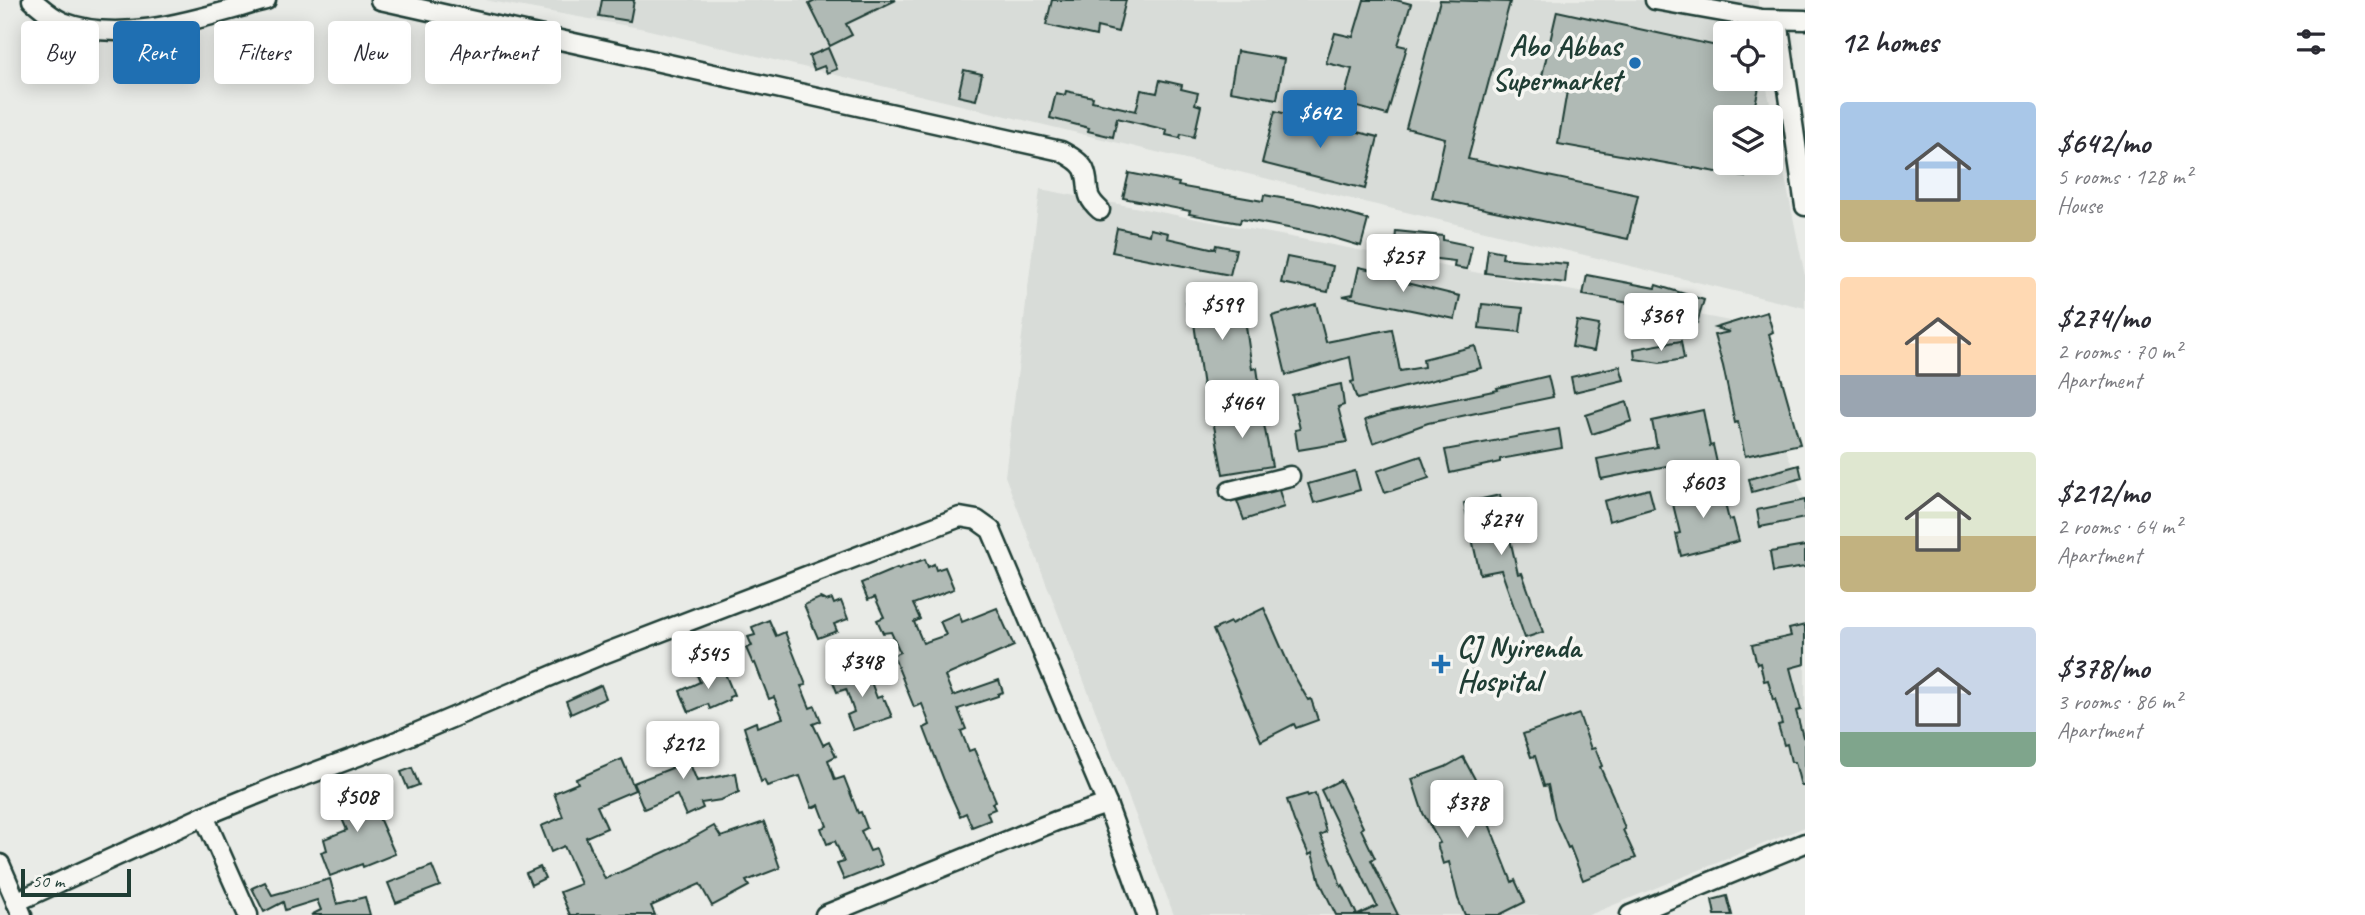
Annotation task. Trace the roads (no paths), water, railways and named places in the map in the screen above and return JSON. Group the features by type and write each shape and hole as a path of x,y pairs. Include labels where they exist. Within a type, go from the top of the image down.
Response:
{"street":[{"path":"32,0 61,21 100,30 163,26 266,0"},
{"path":"380,0 1061,151 1084,169 1092,203 1100,210"},
{"path":"1655,0 1770,19 1805,20"},
{"path":"1763,0 1770,19 1805,206"},
{"path":"1230,491 1290,476"},
{"path":"0,864 19,909 204,816 385,747 603,654 960,517 977,520 991,530 1107,804 1147,915"},
{"path":"825,915 1056,821 1107,804"},
{"path":"204,816 248,915"},
{"path":"1630,915 1805,843"}],"place":[{"name":"Abo Abbas Supermarket","path":"1635,63"},
{"name":"CJ Nyirenda Hospital","path":"1441,664"}]}
